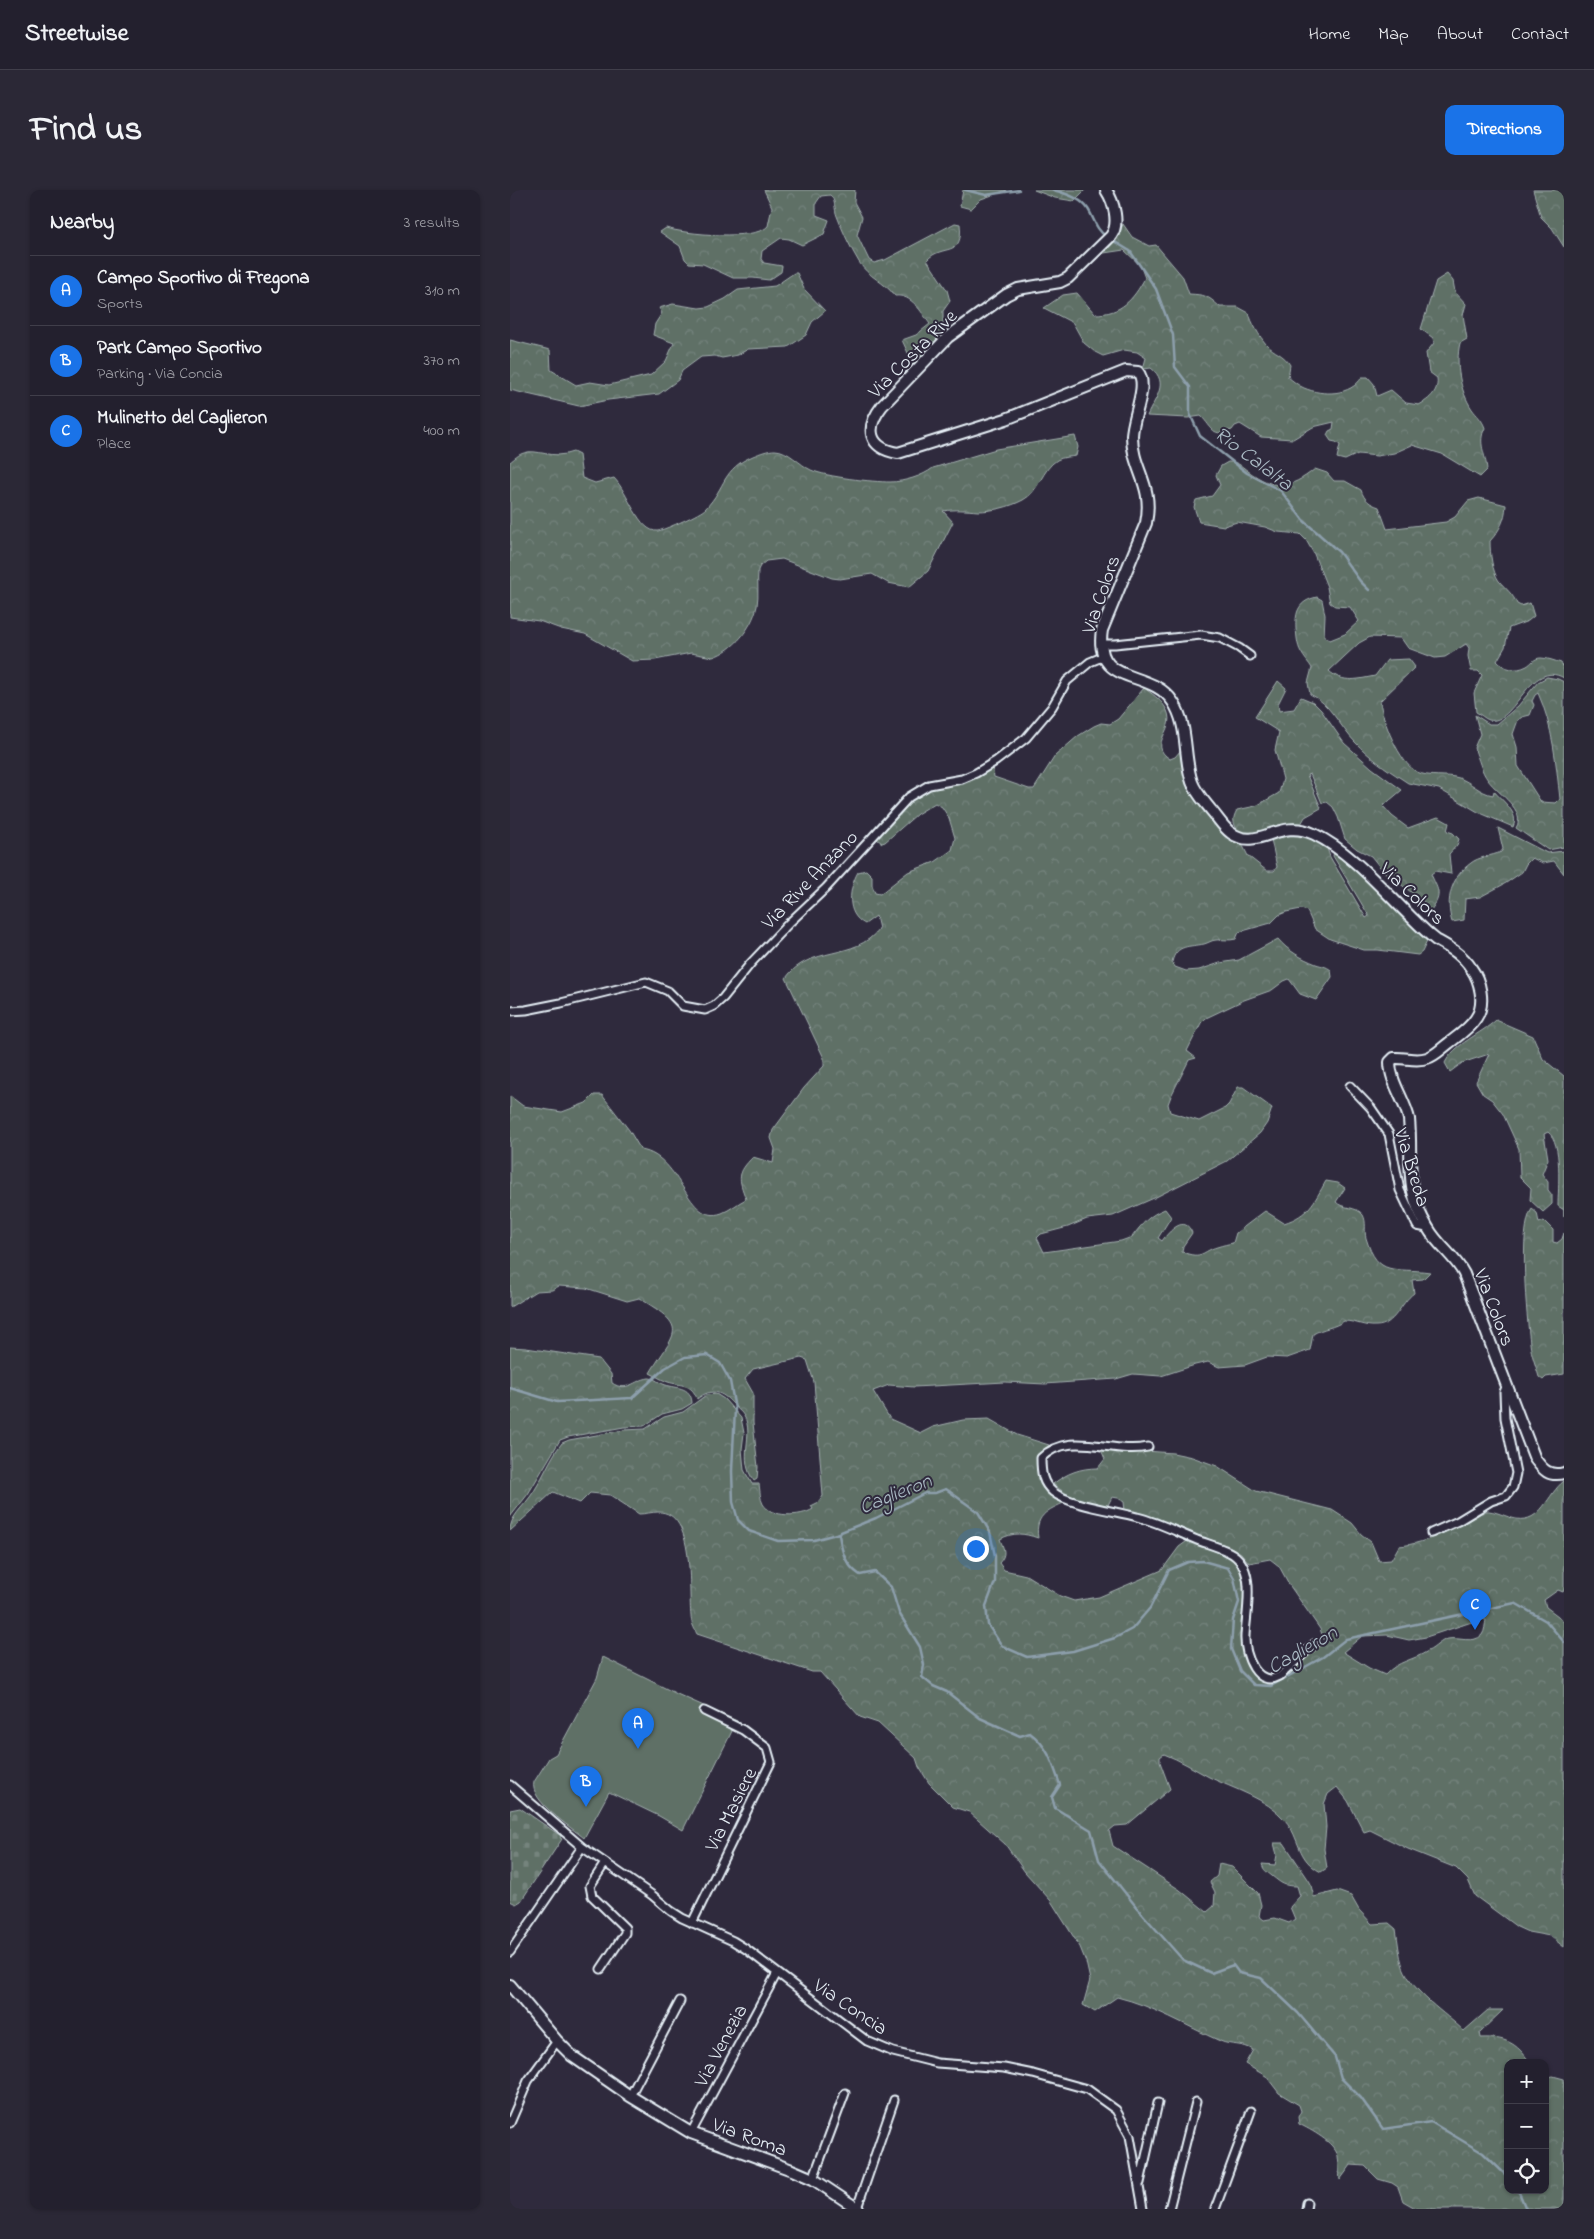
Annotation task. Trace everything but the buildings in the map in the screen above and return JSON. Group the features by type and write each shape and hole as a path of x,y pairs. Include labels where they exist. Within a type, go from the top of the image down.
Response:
{"street":[{"name":"Via Costa Rive","path":"1106,190 1116,223 1116,230 1108,239 1068,278 1060,282 1018,289 963,325 948,338 873,417 872,437 876,444 885,451 898,453 1006,420 1132,370 1138,372 1143,381 1133,422"},
{"name":"Via Colors","path":"1133,422 1135,456 1148,495 1149,507 1146,523 1102,630 1100,644 1102,657 1116,670 1153,685 1172,700 1182,719 1192,781 1200,797 1223,826 1243,839 1258,838 1287,828 1296,828 1322,838 1362,869 1425,930 1462,957 1476,975 1479,982 1480,1002 1476,1018 1430,1058 1414,1060 1394,1058 1390,1062 1390,1070 1410,1119 1409,1172 1412,1191 1427,1228 1458,1262 1535,1459 1546,1472 1554,1475 1564,1473"},
{"path":"1100,644 1201,635 1220,638 1250,656"},
{"name":"Via Rive Anzano","path":"510,1011 561,1003 646,982 668,991 683,1006 705,1010 714,1006 723,998 751,963 826,888 908,797 933,784 969,776 996,761 1026,738 1052,707 1067,681 1090,662 1102,657"},
{"name":"Via Breda","path":"1350,1086 1371,1108 1389,1134 1400,1190 1408,1211 1417,1226 1427,1228"},
{"path":"1431,1533 1458,1521 1491,1501 1506,1496 1514,1487 1516,1473 1505,1418 1504,1392 1506,1386"},
{"path":"1148,1447 1139,1449 1090,1444 1067,1444 1048,1451 1041,1458 1042,1478 1053,1492 1076,1502 1162,1524 1229,1552 1240,1559 1245,1570 1247,1587 1246,1651 1254,1670 1264,1678 1274,1679 1280,1676 1314,1644"},
{"name":"Via Masiere","path":"692,1923 771,1762 767,1748 744,1730 704,1711"},
{"name":"Via Concia","path":"511,1790 582,1847 671,1911 692,1923 733,1941 867,2041 893,2052 937,2063 1004,2068 1087,2089 1116,2110 1130,2136 1140,2186 1142,2209"},
{"path":"510,1952 582,1847"},
{"path":"601,1969 625,1933 624,1928 592,1896 590,1886 605,1863"},
{"name":"Via Venezia","path":"691,2133 777,1973"},
{"name":"Via Roma","path":"510,1985 572,2056 630,2096 691,2133 813,2179 858,2209"},
{"path":"630,2096 680,2001"},
{"path":"510,2123 528,2082 557,2041"},
{"path":"813,2179 845,2093"},
{"path":"858,2209 894,2100"},
{"path":"1170,2209 1196,2102"},
{"name":"Via Concia","path":"1140,2186 1158,2103"},
{"path":"1215,2209 1251,2111"}],"green space":[{"path":"764,190 855,190 854,202 862,217 857,235 869,260 874,263 885,260 955,223 960,224 959,242 951,249 939,252 927,260 947,290 950,301 943,311 943,336 914,366 902,340 916,335 930,324 911,301 901,296 895,296 863,267 844,234 830,195 821,196 816,203 816,215 829,220 824,234 802,245 789,239 781,238 762,251 761,259 764,263 782,266 781,272 769,280 733,278 703,264 689,263 685,259 680,246 660,232 666,228 719,235 735,235 761,231 768,226 772,207"},
{"path":"963,190 1007,190 981,199 971,209 960,206"},
{"path":"1034,190 1085,190 1074,201 1055,198"},
{"path":"1533,190 1564,190 1564,247 1552,228 1541,217"},
{"path":"1123,224 1132,237 1149,246 1156,245 1183,277 1189,294 1206,296 1220,307 1238,307 1249,313 1264,341 1269,347 1285,358 1290,365 1288,377 1311,391 1336,393 1351,388 1362,377 1368,377 1374,384 1377,396 1391,390 1406,403 1419,405 1427,400 1437,387 1437,378 1429,372 1426,353 1434,343 1433,338 1421,329 1436,281 1447,274 1453,281 1455,292 1466,304 1463,315 1467,339 1460,343 1458,368 1464,394 1485,428 1482,444 1487,470 1480,477 1442,454 1412,445 1394,453 1377,456 1358,454 1345,460 1337,458 1340,445 1331,441 1327,435 1333,429 1334,422 1313,427 1293,439 1261,437 1240,424 1232,430 1220,433 1211,428 1201,416 1188,418 1147,416 1157,397 1160,379 1151,368 1143,369 1146,358 1137,352 1124,350 1103,356 1084,343 1073,323 1044,308 1063,295 1077,293 1095,314 1112,311 1131,299 1145,278 1140,265 1124,250 1104,253 1117,239"},
{"path":"794,273 797,273 804,289 825,311 812,322 806,335 788,347 748,349 738,355 722,358 715,356 701,357 682,371 678,380 659,394 608,400 579,406 510,390 510,340 550,350 551,370 576,385 590,382 609,385 651,375 666,361 674,343 653,335 655,324 662,313 659,308 673,304 699,308 708,307 738,290 775,286"},
{"path":"1075,436 1078,447 1076,456 1061,458 1052,464 1033,492 1023,500 1007,507 989,510 943,511 953,522 928,571 909,587 888,583 872,574 840,579 832,578 782,559 766,561 758,570 757,606 751,622 735,644 713,657 691,653 655,660 632,661 585,634 561,629 539,621 510,617 510,462 522,454 534,452 559,455 573,452 579,455 582,478 595,483 614,478 639,519 651,530 658,531 703,511 735,467 753,456 767,451 785,452 807,468 818,473 850,479 890,482 913,478 933,468 996,449"},
{"path":"1228,462 1239,464 1266,482 1282,485 1297,481 1315,469 1327,473 1334,481 1345,481 1361,490 1368,501 1379,507 1387,529 1446,522 1455,517 1468,501 1479,498 1506,505 1497,533 1490,541 1493,567 1499,581 1517,604 1521,606 1530,603 1534,616 1528,621 1509,628 1505,647 1497,661 1507,668 1515,669 1523,668 1539,658 1548,659 1561,663 1564,668 1564,678 1552,674 1541,677 1532,684 1507,713 1498,719 1489,720 1476,712 1474,693 1482,675 1478,671 1471,671 1468,656 1469,648 1466,644 1445,657 1435,658 1408,648 1401,638 1370,637 1359,643 1329,671 1340,678 1351,680 1375,676 1387,660 1409,659 1415,667 1380,701 1388,729 1404,760 1410,767 1422,774 1459,778 1488,794 1493,795 1494,791 1512,812 1515,822 1513,827 1478,812 1439,789 1408,783 1366,753 1323,703 1310,694 1308,683 1312,668 1301,652 1297,638 1296,617 1299,608 1311,599 1317,597 1322,600 1325,615 1324,637 1330,640 1345,634 1359,621 1350,607 1335,606 1330,603 1327,587 1314,554 1300,534 1278,532 1265,527 1237,522 1224,526 1199,522 1194,507 1196,500 1212,496 1220,485 1216,475 1221,466"},
{"path":"1547,677 1564,682 1564,847 1548,850 1516,828 1518,815 1515,809 1486,776 1474,748 1480,734 1475,715 1489,724 1497,724 1518,706 1538,682","holes":["1538,693 1543,706 1555,758 1560,799 1556,803 1541,802 1518,766 1517,747 1513,734 1518,720 1530,715 1534,705 1532,701"]},
{"path":"1278,681 1286,688 1278,704 1279,711 1294,709 1301,697 1313,702 1321,710 1344,743 1372,768 1402,790 1383,806 1392,816 1408,828 1438,817 1449,823 1447,831 1453,833 1459,839 1457,845 1449,854 1451,874 1435,871 1431,874 1438,896 1430,911 1423,901 1383,871 1371,856 1357,849 1345,839 1333,807 1327,802 1322,803 1310,774 1307,775 1321,808 1305,817 1301,824 1257,836 1240,834 1236,828 1234,817 1237,810 1256,806 1279,793 1283,779 1275,750 1279,732 1255,717"},
{"path":"1144,688 1161,701 1168,715 1169,722 1161,741 1163,753 1170,759 1175,757 1181,750 1189,779 1240,840 1248,856 1267,871 1274,871 1277,867 1271,839 1298,832 1326,845 1330,857 1366,918 1369,916 1333,856 1334,852 1352,866 1429,937 1422,952 1418,955 1364,950 1330,939 1315,929 1307,911 1301,909 1279,915 1271,923 1239,932 1236,939 1214,940 1180,949 1172,962 1175,967 1186,971 1199,970 1220,963 1239,960 1278,939 1290,951 1300,957 1331,970 1332,977 1316,1000 1300,994 1289,979 1272,990 1244,1000 1206,1018 1201,1023 1187,1051 1196,1058 1189,1060 1171,1096 1168,1104 1170,1112 1199,1121 1225,1108 1238,1087 1243,1087 1272,1108 1267,1123 1260,1133 1227,1161 1154,1198 1113,1216 1087,1219 1068,1227 1041,1234 1037,1238 1044,1252 1121,1241 1132,1237 1146,1220 1165,1209 1171,1217 1158,1238 1162,1241 1177,1226 1185,1225 1189,1227 1192,1233 1183,1246 1182,1252 1194,1255 1202,1254 1233,1243 1236,1233 1265,1211 1284,1223 1299,1216 1310,1207 1326,1181 1338,1183 1345,1188 1336,1202 1342,1206 1357,1210 1363,1215 1366,1238 1371,1251 1382,1265 1397,1270 1430,1272 1423,1279 1412,1280 1414,1293 1388,1322 1383,1325 1372,1326 1344,1321 1313,1334 1310,1350 1287,1358 1267,1357 1245,1365 1219,1367 1208,1362 1161,1376 1133,1374 1116,1379 1045,1384 1005,1382 914,1387 889,1385 873,1391 890,1419 921,1433 933,1427 963,1420 989,1419 1017,1435 1049,1445 1044,1467 1045,1474 1050,1484 1070,1500 1050,1509 1041,1517 1037,1530 1038,1538 1019,1534 1000,1539 1004,1552 999,1563 1004,1570 1026,1575 1060,1596 1074,1601 1099,1597 1162,1570 1179,1547 1190,1539 1237,1554 1244,1561 1247,1570 1246,1632 1249,1647 1255,1661 1263,1672 1276,1680 1282,1678 1325,1642 1320,1629 1290,1586 1279,1566 1270,1559 1249,1563 1241,1553 1229,1546 1184,1531 1157,1518 1125,1511 1124,1502 1118,1498 1112,1497 1107,1507 1072,1496 1053,1484 1074,1472 1098,1468 1105,1459 1102,1452 1092,1444 1131,1450 1173,1453 1192,1457 1217,1466 1256,1491 1332,1510 1352,1523 1371,1542 1379,1561 1391,1560 1399,1546 1432,1538 1455,1528 1485,1511 1516,1519 1532,1517 1564,1481 1564,1590 1563,1592 1558,1590 1544,1600 1546,1607 1564,1623 1564,1947 1550,1936 1528,1932 1517,1927 1475,1896 1468,1880 1456,1868 1408,1849 1370,1830 1364,1832 1348,1801 1337,1787 1328,1794 1324,1804 1326,1827 1324,1849 1327,1868 1321,1872 1307,1861 1290,1827 1277,1812 1259,1800 1164,1754 1160,1757 1160,1762 1170,1789 1127,1825 1115,1826 1109,1831 1113,1846 1180,1890 1207,1912 1214,1906 1215,1892 1210,1882 1217,1876 1219,1864 1232,1867 1258,1893 1261,1905 1259,1916 1264,1920 1275,1918 1289,1923 1295,1919 1290,1907 1300,1896 1297,1886 1281,1883 1266,1871 1262,1864 1275,1865 1277,1855 1274,1843 1284,1843 1310,1882 1314,1897 1337,1891 1351,1896 1359,1910 1372,1924 1389,1923 1396,1929 1403,1967 1414,1986 1464,2031 1488,2010 1503,2010 1480,2032 1481,2038 1509,2042 1520,2050 1527,2059 1504,2059 1504,2194 1549,2194 1549,2077 1553,2076 1564,2079 1564,2209 1417,2209 1403,2201 1398,2187 1378,2179 1365,2166 1351,2165 1340,2180 1336,2151 1321,2137 1299,2124 1298,2117 1301,2111 1299,2105 1279,2093 1266,2076 1245,2064 1253,2050 1245,2046 1220,2041 1157,2011 1117,1997 1095,2012 1083,2005 1090,1980 1086,1962 1080,1947 1051,1901 1025,1872 1005,1844 969,1812 953,1807 929,1783 916,1758 878,1723 860,1717 820,1672 812,1672 697,1634 691,1618 688,1554 679,1524 670,1515 658,1512 639,1514 610,1495 590,1493 580,1503 553,1492 510,1531 514,1517 534,1491 562,1443 624,1430 645,1429 664,1417 683,1412 706,1395 716,1394 724,1399 741,1418 744,1433 742,1449 744,1470 752,1484 759,1484 762,1502 767,1509 779,1514 801,1514 813,1509 811,1506 819,1502 823,1496 814,1382 807,1360 801,1358 753,1369 745,1379 753,1393 753,1423 758,1467 757,1479 754,1481 747,1464 747,1423 744,1416 729,1400 716,1392 707,1393 697,1399 692,1390 686,1386 666,1381 650,1373 671,1339 673,1331 672,1324 655,1308 639,1298 627,1301 586,1288 559,1286 552,1290 536,1291 510,1307 510,1096 523,1106 562,1112 586,1103 594,1095 602,1095 629,1130 641,1150 655,1155 666,1165 700,1210 710,1214 722,1213 746,1199 740,1181 744,1167 753,1157 773,1163 775,1149 771,1138 773,1130 804,1088 824,1066 824,1058 786,978 807,961 858,946 879,929 876,916 865,924 854,914 851,893 852,885 858,872 866,870 872,876 872,885 875,893 880,894 908,872 935,862 952,850 955,838 949,818 942,807 935,803 917,814 885,842 882,843 877,839 911,801 929,790 970,780 992,766 994,777 1034,789 1055,756 1078,736 1101,723 1110,724 1118,719","holes":["1481,1619 1486,1620 1484,1630 1479,1638 1470,1640 1452,1639 1440,1642 1431,1650 1395,1666 1385,1675 1369,1668 1343,1652 1362,1636 1387,1635 1409,1640 1426,1637"]},
{"path":"1498,828 1547,853 1564,851 1564,874 1554,861 1543,863 1532,858 1522,872 1506,883 1480,897 1465,899 1464,920 1452,922 1449,905 1454,882 1464,869 1474,861 1501,852 1503,849"},
{"path":"1496,1020 1533,1036 1543,1059 1564,1076 1564,1210 1558,1206 1558,1156 1553,1138 1548,1132 1544,1134 1548,1159 1542,1174 1548,1182 1548,1190 1552,1195 1552,1204 1543,1212 1530,1200 1531,1188 1520,1177 1519,1149 1503,1114 1492,1100 1483,1094 1476,1082 1489,1054 1462,1063 1450,1072 1445,1063 1455,1050"},
{"path":"1532,1209 1537,1213 1539,1223 1544,1221 1553,1230 1553,1242 1557,1243 1562,1239 1564,1233 1564,1374 1546,1377 1543,1380 1539,1377 1531,1351 1526,1295 1525,1234"},
{"path":"510,1347 599,1359 611,1374 612,1383 617,1386 622,1387 651,1378 663,1384 686,1390 691,1397 692,1403 682,1409 662,1414 644,1426 624,1427 560,1440 528,1494 510,1517"},
{"path":"603,1657 737,1721 683,1830 609,1792 584,1838 552,1813 538,1797 534,1789 534,1782 549,1758 556,1754 597,1678"},
{"path":"520,1808 561,1836 560,1838 562,1839 521,1901 516,1904 510,1901 510,1810"}],"waterway":[{"path":"965,190 986,195 1019,190"},
{"path":"1053,190 1068,194 1085,205 1100,231 1106,236"},
{"name":"Rio Calalta","path":"1112,240 1130,251 1156,289 1173,335 1175,367 1190,387 1190,414 1200,436 1247,473 1281,491 1303,520 1339,552 1369,590"},
{"path":"510,1388 557,1402 632,1398 665,1368 685,1357 707,1355 720,1363 730,1381 735,1409 732,1471 733,1502 738,1520 749,1531 778,1541 814,1540 836,1534 839,1535 845,1558 851,1567 860,1575 875,1572 891,1587 899,1613 920,1647 924,1665 922,1677 933,1686 947,1692 980,1718 1020,1736 1030,1733 1046,1750 1060,1785 1052,1797 1055,1808 1091,1830 1099,1860 1138,1909 1183,1960 1211,1973 1233,1965 1239,1973 1261,1978 1298,2013 1335,2057 1341,2078 1361,2098 1383,2129 1431,2122 1483,2153 1504,2173"},
{"name":"Caglieron","path":"836,1534 876,1518 925,1493 935,1493 946,1489 978,1512 990,1532 995,1556 995,1582 986,1606 988,1625 1002,1646 1027,1657 1073,1651 1115,1638 1132,1629 1150,1608 1169,1570 1188,1562 1203,1561 1228,1568 1234,1578 1239,1602 1233,1620 1231,1649 1240,1671 1254,1685 1271,1686 1323,1657 1346,1639 1515,1603 1546,1621 1564,1642"},
{"path":"1520,2194 1526,2209"}],"place":[{"name":"Mulinetto del Caglieron","path":"1475,1630"},
{"name":"Campo Sportivo di Fregona","path":"638,1749"},
{"name":"Park Campo Sportivo","path":"586,1807"}]}
